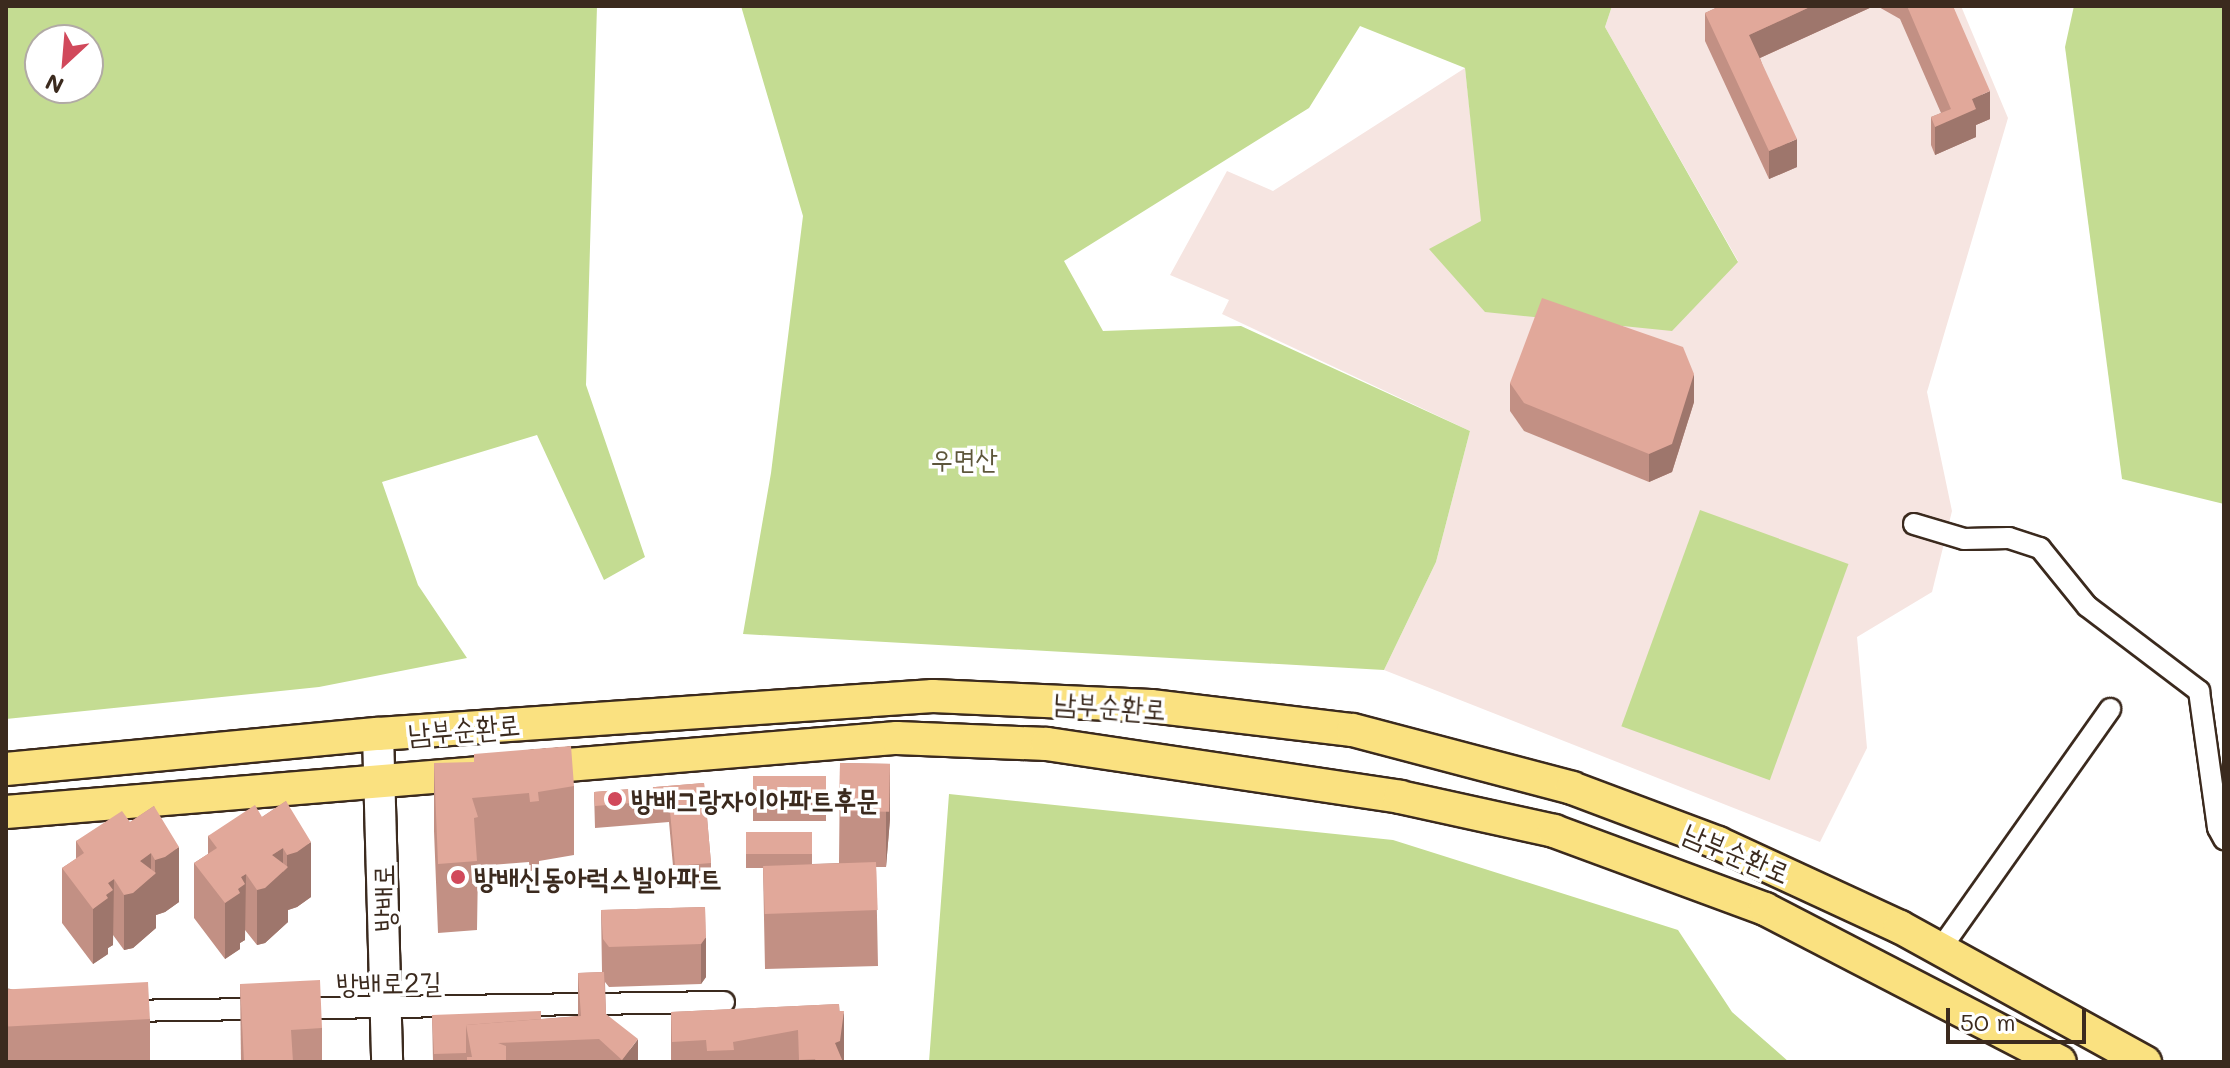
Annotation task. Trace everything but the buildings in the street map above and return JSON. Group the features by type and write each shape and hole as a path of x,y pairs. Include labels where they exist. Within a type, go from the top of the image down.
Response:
{"main road":[{"name":"남부순환로","path":"6,769 378,734 933,696 1151,706 1353,730 1467,756 1632,809 1804,880 1941,948 2145,1062"},
{"name":"방배로","path":"378,734 387,1062"},
{"name":"남부순환로","path":"6,812 897,738 1047,744 1400,797 1554,831 1765,909 2060,1062"}],"street":[{"path":"1914,524 1964,539 2009,538 2040,548 2087,606 2199,691 2218,760 2218,828 2224,839"},
{"path":"1941,948 2110,709"},
{"name":"방배로2길","path":"103,1011 385,1011 724,1002"}],"shaded area":[{"path":"1612,6 1961,6 2008,118 1927,392 1952,511 1932,592 1857,637 1867,748 1820,842 1384,670 1436,562 1470,431 1222,314 1229,300 1170,275 1227,171 1273,191 1465,68 1482,221 1738,261 1605,27"}],"green space":[{"path":"6,6 597,6 586,385 645,557 604,580 537,435 382,482 418,585 467,658 319,687 6,719"},
{"name":"우면산","path":"741,6 1612,6 1605,27 1738,262 1672,331 1485,312 1429,249 1481,221 1465,68 1360,26 1309,108 1064,261 1103,331 1241,326 1470,431 1436,562 1384,670 743,634 771,473 803,216"},
{"path":"2074,6 2224,6 2224,504 2122,479 2065,47"},
{"path":"1700,510 1848,564 1770,780 1621,726"},
{"path":"949,794 1393,840 1678,930 1732,1012 1789,1062 929,1062"}],"place":[{"name":"방배그랑자이아파트후문","path":"615,799"},
{"name":"방배신동아럭스빌아파트","path":"458,877"}]}
